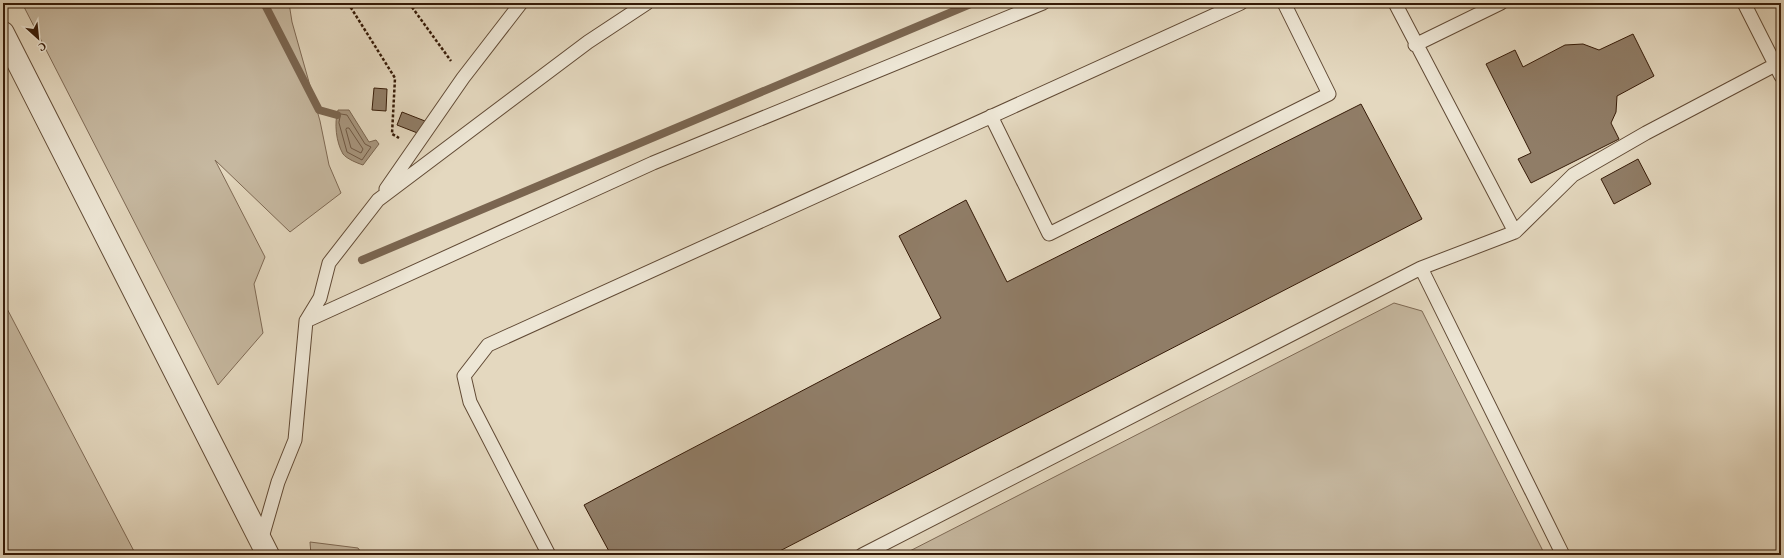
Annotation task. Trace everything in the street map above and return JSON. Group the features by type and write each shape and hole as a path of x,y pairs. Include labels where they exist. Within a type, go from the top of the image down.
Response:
{"street":[{"path":"3,33 264,548"}],"lane":[{"path":"264,548 278,482 296,440 306,321 320,298 328,263 378,200 463,78 521,3"},
{"path":"378,200 588,42 647,3"},
{"path":"306,321 653,163 1043,3"},
{"path":"549,555 470,402 464,376 488,345 1241,3"},
{"path":"991,116 1049,234 1329,94 1284,3"},
{"path":"1395,3 1515,232"},
{"path":"1416,45 1501,3"},
{"path":"862,555 1421,268 1515,232 1573,175 1646,133 1778,70 1744,3"},
{"path":"1421,268 1563,555"}],"path":[{"path":"348,3 394,78 392,134 414,149"},
{"path":"409,3 463,78"}],"shaded area":[{"path":"22,3 289,3 292,22 320,121 329,165 341,193 290,232 215,160 265,257 254,284 263,333 218,385"},
{"path":"3,301 136,555 3,555"},
{"path":"1394,303 1422,311 1545,555 902,555"},
{"path":"310,542 358,548 363,555 311,555"}],"water":[{"path":"338,110 349,110 369,142 376,140 379,144 363,165 347,158 343,154 337,138 336,126"}],"building":[{"path":"1633,34 1654,76 1617,96 1616,112 1611,123 1619,139 1531,183 1518,159 1531,153 1486,64 1515,50 1523,67 1565,45 1583,44 1599,50"},
{"path":"374,88 387,89 386,111 372,110"},
{"path":"1361,104 1422,219 772,555 611,555 584,505 941,318 899,236 966,200 1007,282"},
{"path":"402,112 425,121 420,134 397,125"},
{"path":"1638,159 1651,184 1614,204 1601,179"}],"waterway":[{"path":"264,3 319,110 337,115"},
{"path":"362,260 973,3"}]}
